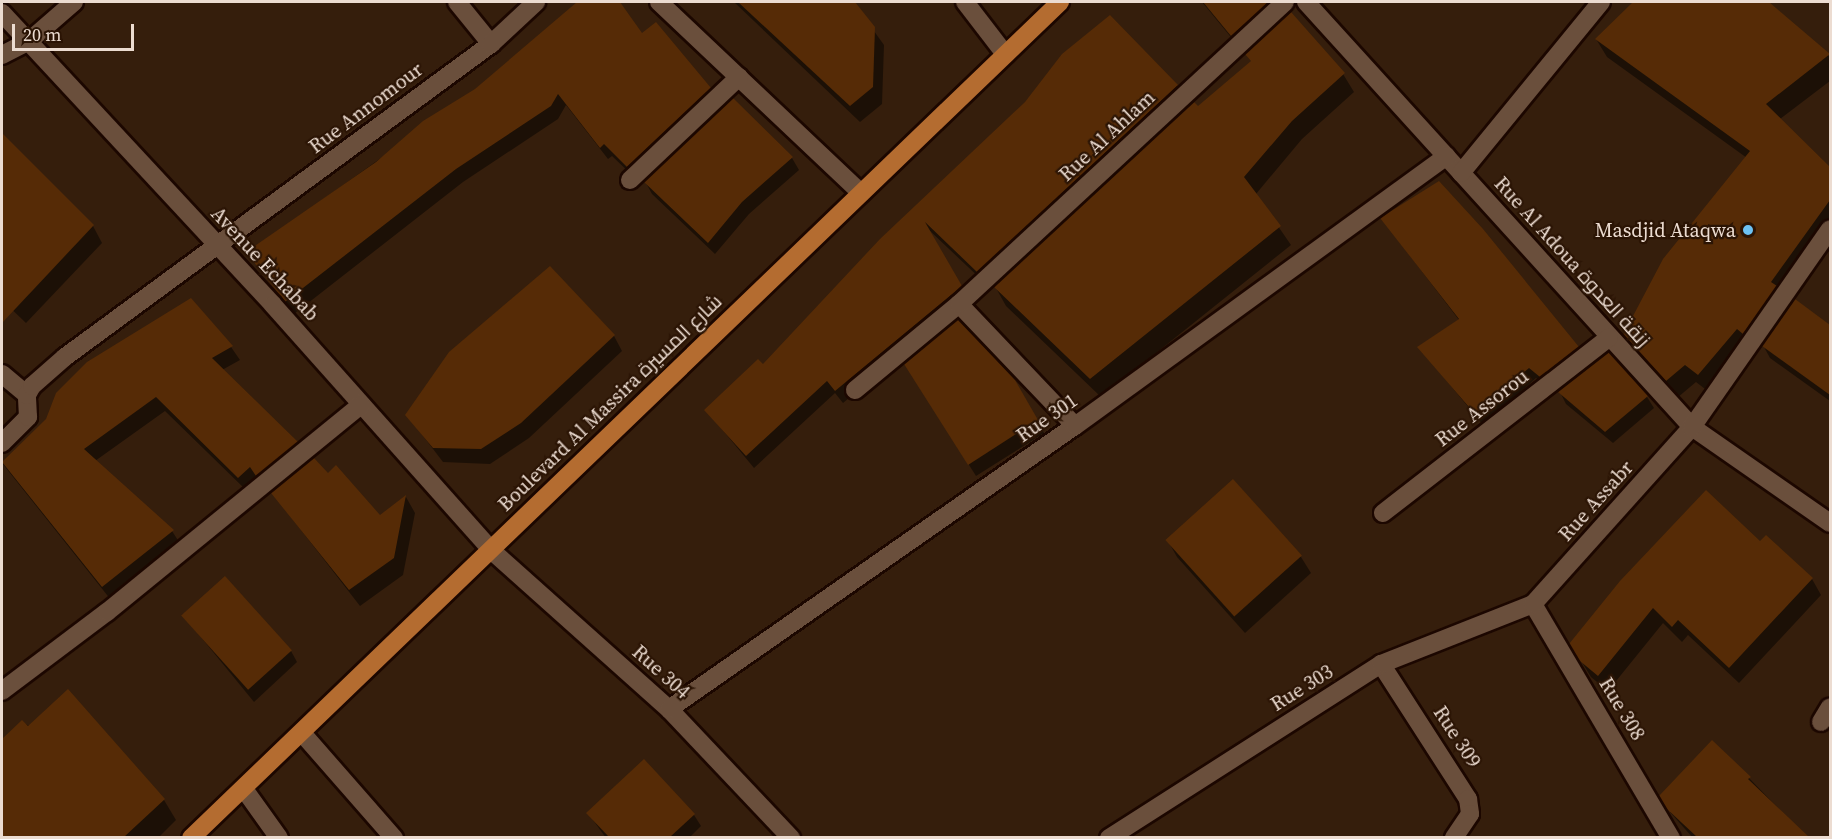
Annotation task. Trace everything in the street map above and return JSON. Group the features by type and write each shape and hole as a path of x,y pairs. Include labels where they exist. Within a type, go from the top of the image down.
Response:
{"main road":[{"name":"Boulevard Al Massira شارع المسيرة","path":"191,837 302,734 1060,2"}],"street":[{"path":"2,55 28,42 74,2"},
{"path":"457,2 491,44"},
{"name":"Rue Annomour","path":"27,395 64,357 491,44 536,2"},
{"path":"659,2 861,193"},
{"path":"965,2 1005,54"},
{"name":"Rue Al Ahlam","path":"855,390 959,304 1285,2"},
{"name":"Rue Al Adoua زنقة العدوة","path":"1306,2 1692,427 1830,523"},
{"path":"1461,173 1601,2"},
{"name":"Avenue Echabab","path":"2,13 218,246 490,550"},
{"path":"630,180 739,76"},
{"name":"Rue 301","path":"669,709 1075,426 1446,156"},
{"name":"Rue Assabr","path":"1533,604 1692,427 1830,229"},
{"path":"959,304 1075,426"},
{"name":"Rue Assorou","path":"1383,513 1609,338"},
{"path":"2,374 27,395 28,417 2,443"},
{"path":"2,691 107,612 361,405"},
{"name":"Rue 304","path":"490,550 669,709 791,837"},
{"name":"Rue 303","path":"1108,837 1381,664 1533,604"},
{"name":"Rue 308","path":"1533,604 1671,837"},
{"name":"Rue 309","path":"1381,664 1468,799 1470,814 1454,837"},
{"path":"302,734 394,837"},
{"path":"244,789 279,837"}],"building":[{"path":"577,2 620,2 642,33 656,22 711,88 627,167 604,144 600,148 558,94 551,106 456,169 285,302 246,252 376,162 423,121 475,89"},
{"path":"738,2 855,2 875,27 873,87 850,106"},
{"path":"1203,2 1269,2 1231,36"},
{"path":"1633,2 1769,2 1830,54 1766,104 1830,167 1830,200 1771,282 1777,286 1743,334 1737,329 1698,375 1685,365 1666,381 1623,335 1663,259 1750,151 1595,39"},
{"path":"1291,12 1345,73 1292,121 1244,177 1281,226 1090,379 994,287 1194,102 1198,106 1251,61 1245,54"},
{"path":"1110,15 1178,85 977,272 925,222 962,286 835,391 827,381 746,456 704,410 758,359 763,364 880,239 1025,102 1062,54"},
{"path":"733,98 793,157 742,202 708,243 644,182"},
{"path":"2,133 94,225 2,323"},
{"path":"1439,181 1483,229 1579,347 1540,377 1529,368 1475,414 1417,347 1459,319 1380,218"},
{"path":"550,266 615,335 521,423 481,449 433,448 405,415 449,352"},
{"path":"191,298 233,346 212,358 298,442 256,476 250,467 238,478 156,397 84,449 174,530 102,587 2,462 46,419 56,393 87,362"},
{"path":"1795,299 1830,325 1830,395 1762,346"},
{"path":"958,319 1015,380 1038,420 968,465 904,364"},
{"path":"1609,352 1648,396 1605,432 1558,392"},
{"path":"314,458 328,473 336,465 380,515 406,495 394,558 349,590 271,493"},
{"path":"1233,479 1302,556 1234,616 1165,540"},
{"path":"1706,490 1760,541 1766,535 1813,578 1729,668 1678,620 1672,627 1653,608 1598,676 1580,661 1569,644 1620,581"},
{"path":"225,576 292,650 248,690 181,615"},
{"path":"68,689 165,799 124,837 2,837 2,739 22,720 28,726"},
{"path":"1712,740 1751,777 1748,779 1809,837 1697,837 1667,809 1659,796"},
{"path":"644,759 695,814 670,837 609,837 586,813"}],"place":[{"name":"Masdjid Ataqwa","path":"1748,230"}]}
